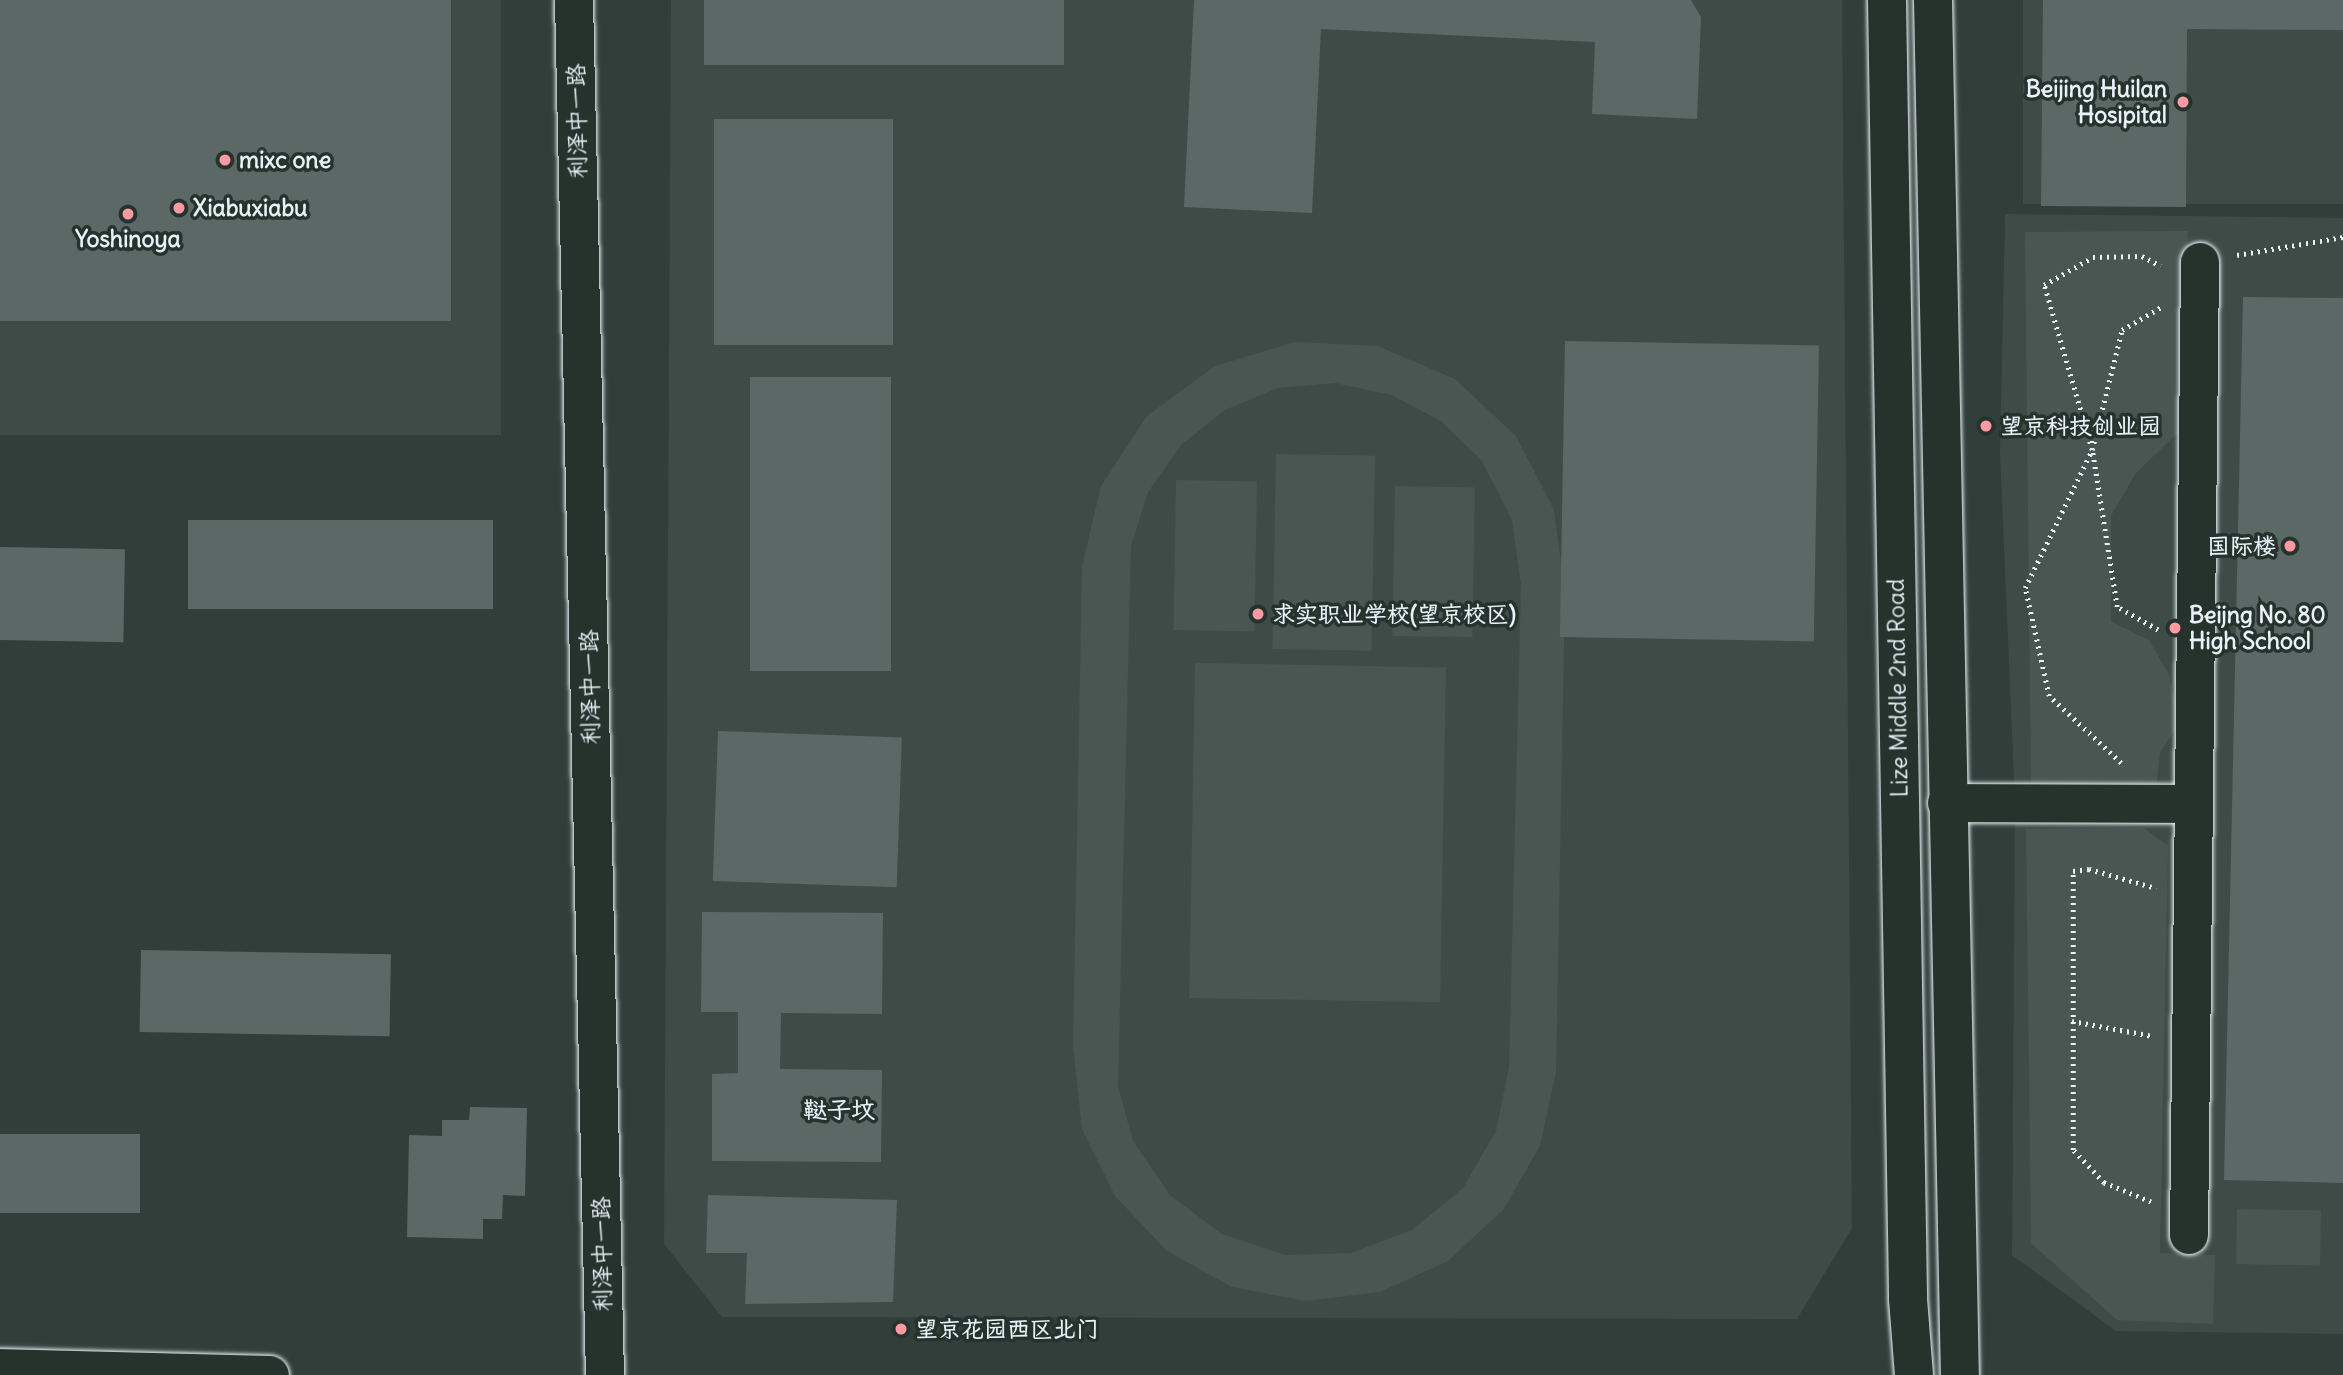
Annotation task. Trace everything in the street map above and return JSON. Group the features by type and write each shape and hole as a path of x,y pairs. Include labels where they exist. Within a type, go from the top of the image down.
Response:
{"street":[{"name":"利泽中一路","path":"574,0 605,1375"},
{"name":"Lize Middle 2nd Road","path":"1887,0 1908,1299 1914,1375"},
{"name":"Lize Middle 2nd Road","path":"1933,0 1960,1375"},
{"path":"2189,1222 2195,651 2209,268"},
{"path":"1947,803 2194,804"},
{"path":"0,1368 270,1375"}],"path":[{"path":"2131,765 2118,762 2049,696 2025,589 2092,450 2122,330 2209,268 2343,237"},
{"path":"2195,651 2117,607 2092,450 2044,285 2093,257 2142,256 2209,268"},
{"path":"2189,1222 2104,1183 2073,1150 2073,871 2115,874 2193,900"},
{"path":"2071,1021 2192,1043"}],"shaded area":[{"name":"mixc one","path":"0,0 501,0 501,435 0,435"},
{"name":"求实职业学校(望京校区)","path":"671,0 1842,0 1852,1228 1797,1319 722,1317 664,1244"},
{"name":"Beijing Huilan Hosipital","path":"2023,0 2343,0 2343,204 2023,204"},
{"name":"Beijng No. 80 High School","path":"2005,214 2343,218 2343,1334 2116,1331 2012,1255 2015,803 2000,453"},
{"path":"2188,231 2184,427 2136,473 2111,516 2111,622 2149,640 2169,675 2180,722 2160,753 2156,792 2031,791 2025,232"},
{"path":"1295,342 1378,346 1455,379 1516,436 1554,510 1565,593 1556,1072 1540,1146 1503,1210 1448,1261 1380,1292 1306,1301 1232,1287 1167,1251 1115,1196 1082,1129 1073,1046 1082,566 1101,486 1147,416 1215,366","holes":["1335,383 1391,395 1441,421 1482,461 1512,520 1521,585 1509,1067 1496,1131 1463,1188 1412,1230 1351,1253 1285,1255 1222,1234 1170,1195 1133,1141 1118,1086 1131,546 1148,492 1181,445 1225,410 1278,388"]},
{"path":"1276,454 1375,456 1372,651 1273,649"},
{"path":"1176,480 1257,481 1254,631 1173,630"},
{"path":"1395,486 1475,487 1472,637 1392,636"},
{"path":"1195,663 1446,667 1440,1002 1189,998"},
{"path":"2144,828 2168,846 2160,1253 2215,1255 2213,1324 2117,1320 2031,1243 2026,829"},
{"path":"2237,1209 2321,1210 2320,1265 2236,1264"}],"building":[{"name":"mixc one","path":"0,0 451,0 451,321 0,321"},
{"path":"704,0 1064,0 1064,65 704,65"},
{"path":"1194,0 1691,0 1701,17 1697,119 1592,114 1595,42 1321,29 1312,213 1184,207"},
{"path":"2043,0 2343,0 2343,30 2187,29 2186,207 2041,206"},
{"path":"714,119 893,119 893,345 714,345"},
{"name":"国际楼","path":"2243,297 2343,298 2343,1183 2224,1180"},
{"path":"1565,341 1819,345 1814,641 1560,637"},
{"path":"750,377 891,377 891,671 750,671"},
{"path":"188,520 493,520 493,609 188,609"},
{"path":"0,547 125,549 123,642 0,640"},
{"path":"718,731 902,737 897,887 713,881"},
{"path":"702,912 883,913 882,1014 781,1013 780,1069 882,1070 881,1162 712,1161 712,1074 738,1073 738,1012 701,1012"},
{"path":"141,950 391,954 390,1036 140,1032"},
{"path":"470,1107 527,1108 525,1196 503,1195 502,1219 483,1219 483,1239 407,1237 409,1135 442,1136 442,1120 469,1120"},
{"path":"0,1134 140,1134 140,1213 0,1213"},
{"path":"708,1195 897,1200 893,1302 745,1304 747,1253 706,1253"}],"place":[{"name":"Beijing Huilan Hosipital","path":"2183,102"},
{"name":"mixc one","path":"225,160"},
{"name":"Xiabuxiabu","path":"179,208"},
{"name":"Yoshinoya","path":"128,214"},
{"name":"望京科技创业园","path":"1986,426"},
{"name":"国际楼","path":"2290,546"},
{"name":"求实职业学校(望京校区)","path":"1258,614"},
{"name":"Beijng No. 80 High School","path":"2175,628"},
{"name":"望京花园西区北门","path":"901,1329"}],"district":[{"name":"鞑子坟","path":"839,1110"}]}
